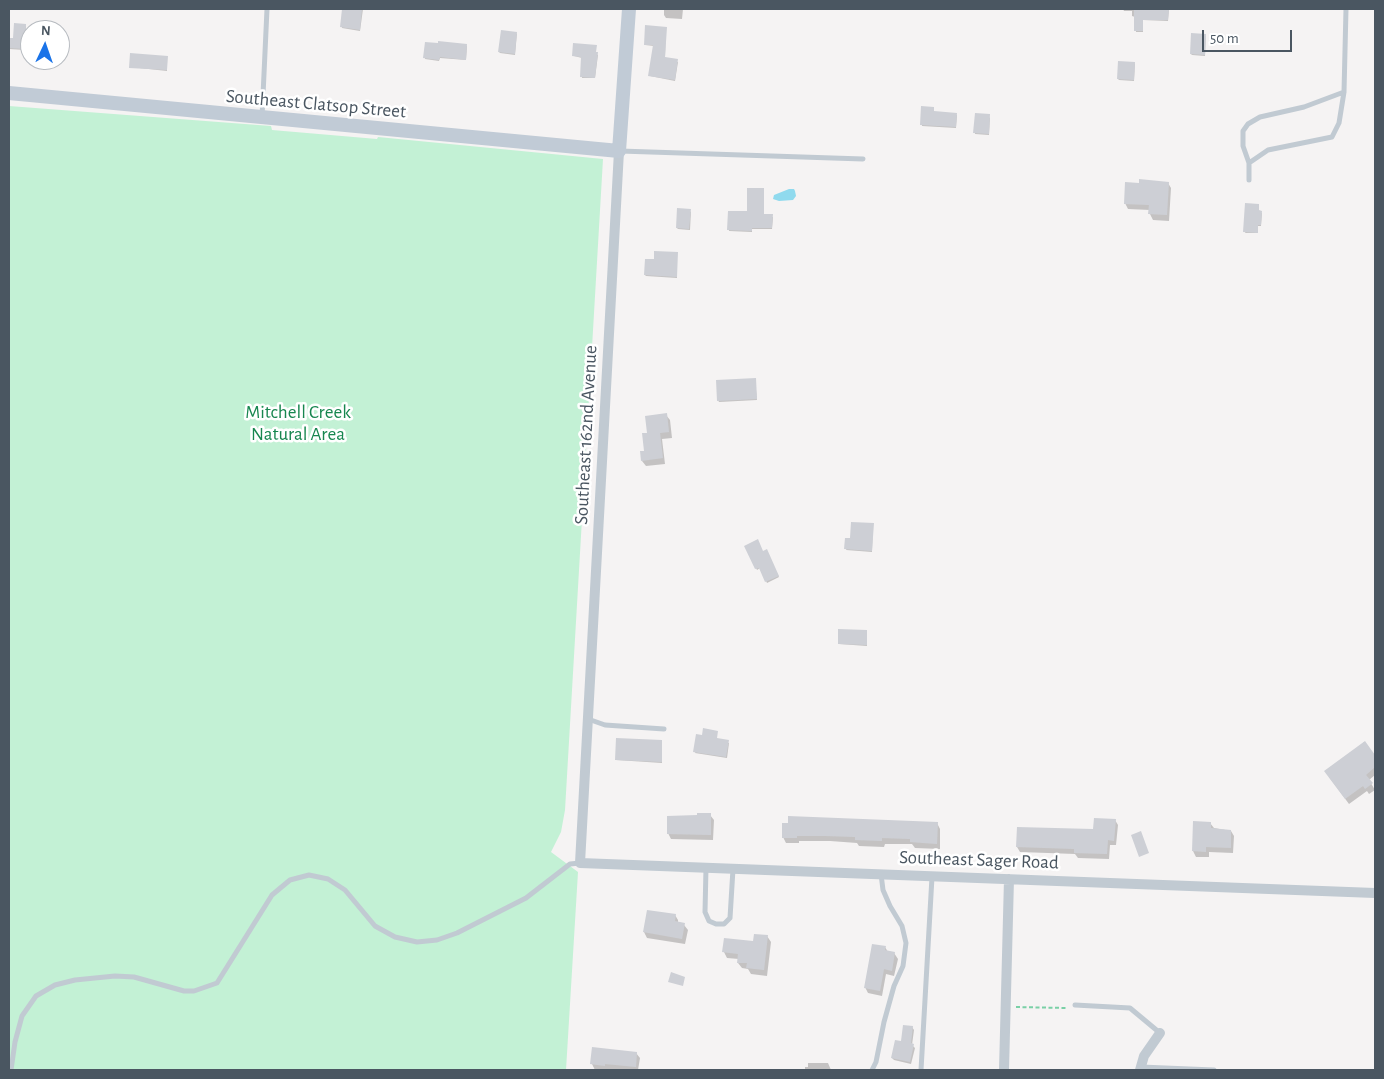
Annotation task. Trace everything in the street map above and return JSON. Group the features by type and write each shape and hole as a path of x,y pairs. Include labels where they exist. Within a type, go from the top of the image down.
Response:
{"street":[{"name":"Southeast 162nd Avenue","path":"580,864 619,151 629,9"},
{"name":"Southeast Clatsop Street","path":"9,93 619,151"},
{"name":"Southeast Sager Road","path":"580,864 1375,893"},
{"path":"1004,1070 1009,879"},
{"path":"1141,1069 1144,1056 1160,1033"}],"lane":[{"path":"262,118 267,9"},
{"path":"1249,162 1268,150 1332,137 1339,123 1344,92 1346,9"},
{"path":"1249,180 1249,162 1243,146 1243,131 1248,124 1260,118 1304,107 1344,92"},
{"path":"619,151 863,160"},
{"path":"588,719 605,725 664,728"},
{"path":"11,1070 15,1042 22,1016 36,996 55,985 75,980 114,976 134,977 184,991 217,983 272,895 290,880 309,875 328,879 345,890 375,926 394,938 417,942 437,940 457,933 526,898 570,864 580,864"},
{"path":"706,868 705,912 709,921 716,924 724,924 730,918 733,869"},
{"path":"872,1070 876,1062 894,986 903,966 906,943 902,926 883,890 881,874"},
{"path":"921,1070 932,876"},
{"path":"1076,1005 1130,1008 1160,1033"},
{"path":"1141,1069 1214,1070"}],"path":[{"path":"1006,1007 1068,1008 1076,1005"}],"green space":[{"name":"Mitchell Creek Natural Area","path":"9,106 271,126 272,130 377,139 378,137 603,159 565,810 561,832 551,852 578,872 566,1070 9,1070"}],"water":[{"path":"794,189 795,191 796,196 793,200 779,201 773,199 774,195"}],"building":[{"path":"342,9 362,9 360,30 340,27"},
{"path":"1134,9 1169,9 1168,20 1143,20 1143,31 1134,31"},
{"path":"14,23 20,24 20,49 9,48 9,38 13,38"},
{"path":"645,25 667,27 665,57 678,59 675,80 648,76 653,45 644,45"},
{"path":"501,30 517,32 515,54 498,52"},
{"path":"1191,33 1206,34 1205,55 1190,54"},
{"path":"438,41 467,44 466,60 440,57 439,60 423,58 425,42 438,43"},
{"path":"573,43 597,45 595,78 580,77 581,57 572,56"},
{"path":"130,53 168,56 167,70 129,68"},
{"path":"1118,61 1135,62 1134,80 1117,79"},
{"path":"921,106 934,107 934,111 957,113 956,127 920,125"},
{"path":"975,113 990,114 989,134 973,133"},
{"path":"1139,179 1169,182 1167,215 1148,214 1149,205 1124,204 1125,182 1139,183"},
{"path":"747,188 764,188 764,214 773,214 772,228 752,228 752,231 727,230 728,211 747,211"},
{"path":"1245,203 1259,204 1259,210 1262,211 1261,225 1258,225 1258,233 1243,232"},
{"path":"677,208 691,209 689,229 676,228"},
{"path":"654,251 678,252 677,277 644,275 645,259 654,259"},
{"path":"756,378 757,399 717,401 716,380"},
{"path":"667,413 669,432 660,433 663,458 641,461 640,451 644,451 642,433 647,433 645,416"},
{"path":"851,522 874,523 872,551 844,549 845,538 850,538"},
{"path":"758,539 763,551 767,549 779,576 765,582 759,568 755,569 744,546"},
{"path":"838,629 867,630 867,645 838,644"},
{"path":"703,728 718,731 717,738 729,740 726,757 693,752 696,734 702,735"},
{"path":"616,738 662,740 662,762 615,760"},
{"path":"1365,741 1375,755 1375,767 1366,775 1373,783 1365,789 1363,786 1345,799 1324,771"},
{"path":"697,813 711,813 711,835 667,834 667,816 697,815"},
{"path":"788,816 938,822 937,844 910,842 910,839 882,838 882,841 855,840 855,837 826,836 782,838 782,823 788,823"},
{"path":"1094,818 1116,819 1114,841 1108,840 1107,854 1074,853 1074,849 1016,847 1017,827 1093,829"},
{"path":"1193,821 1211,822 1211,828 1231,830 1231,848 1206,847 1206,852 1192,851"},
{"path":"1141,831 1149,853 1139,857 1131,835"},
{"path":"647,910 676,914 675,921 685,923 682,939 643,932"},
{"path":"754,934 768,935 764,970 746,968 747,963 737,963 738,954 722,952 724,938 753,941"},
{"path":"872,944 886,946 885,950 895,952 892,971 884,969 880,991 864,988"},
{"path":"671,972 685,977 683,986 668,982"},
{"path":"903,1025 913,1026 911,1043 914,1044 910,1062 891,1058 895,1040 901,1041"},
{"path":"592,1047 637,1052 636,1067 590,1064"}]}
